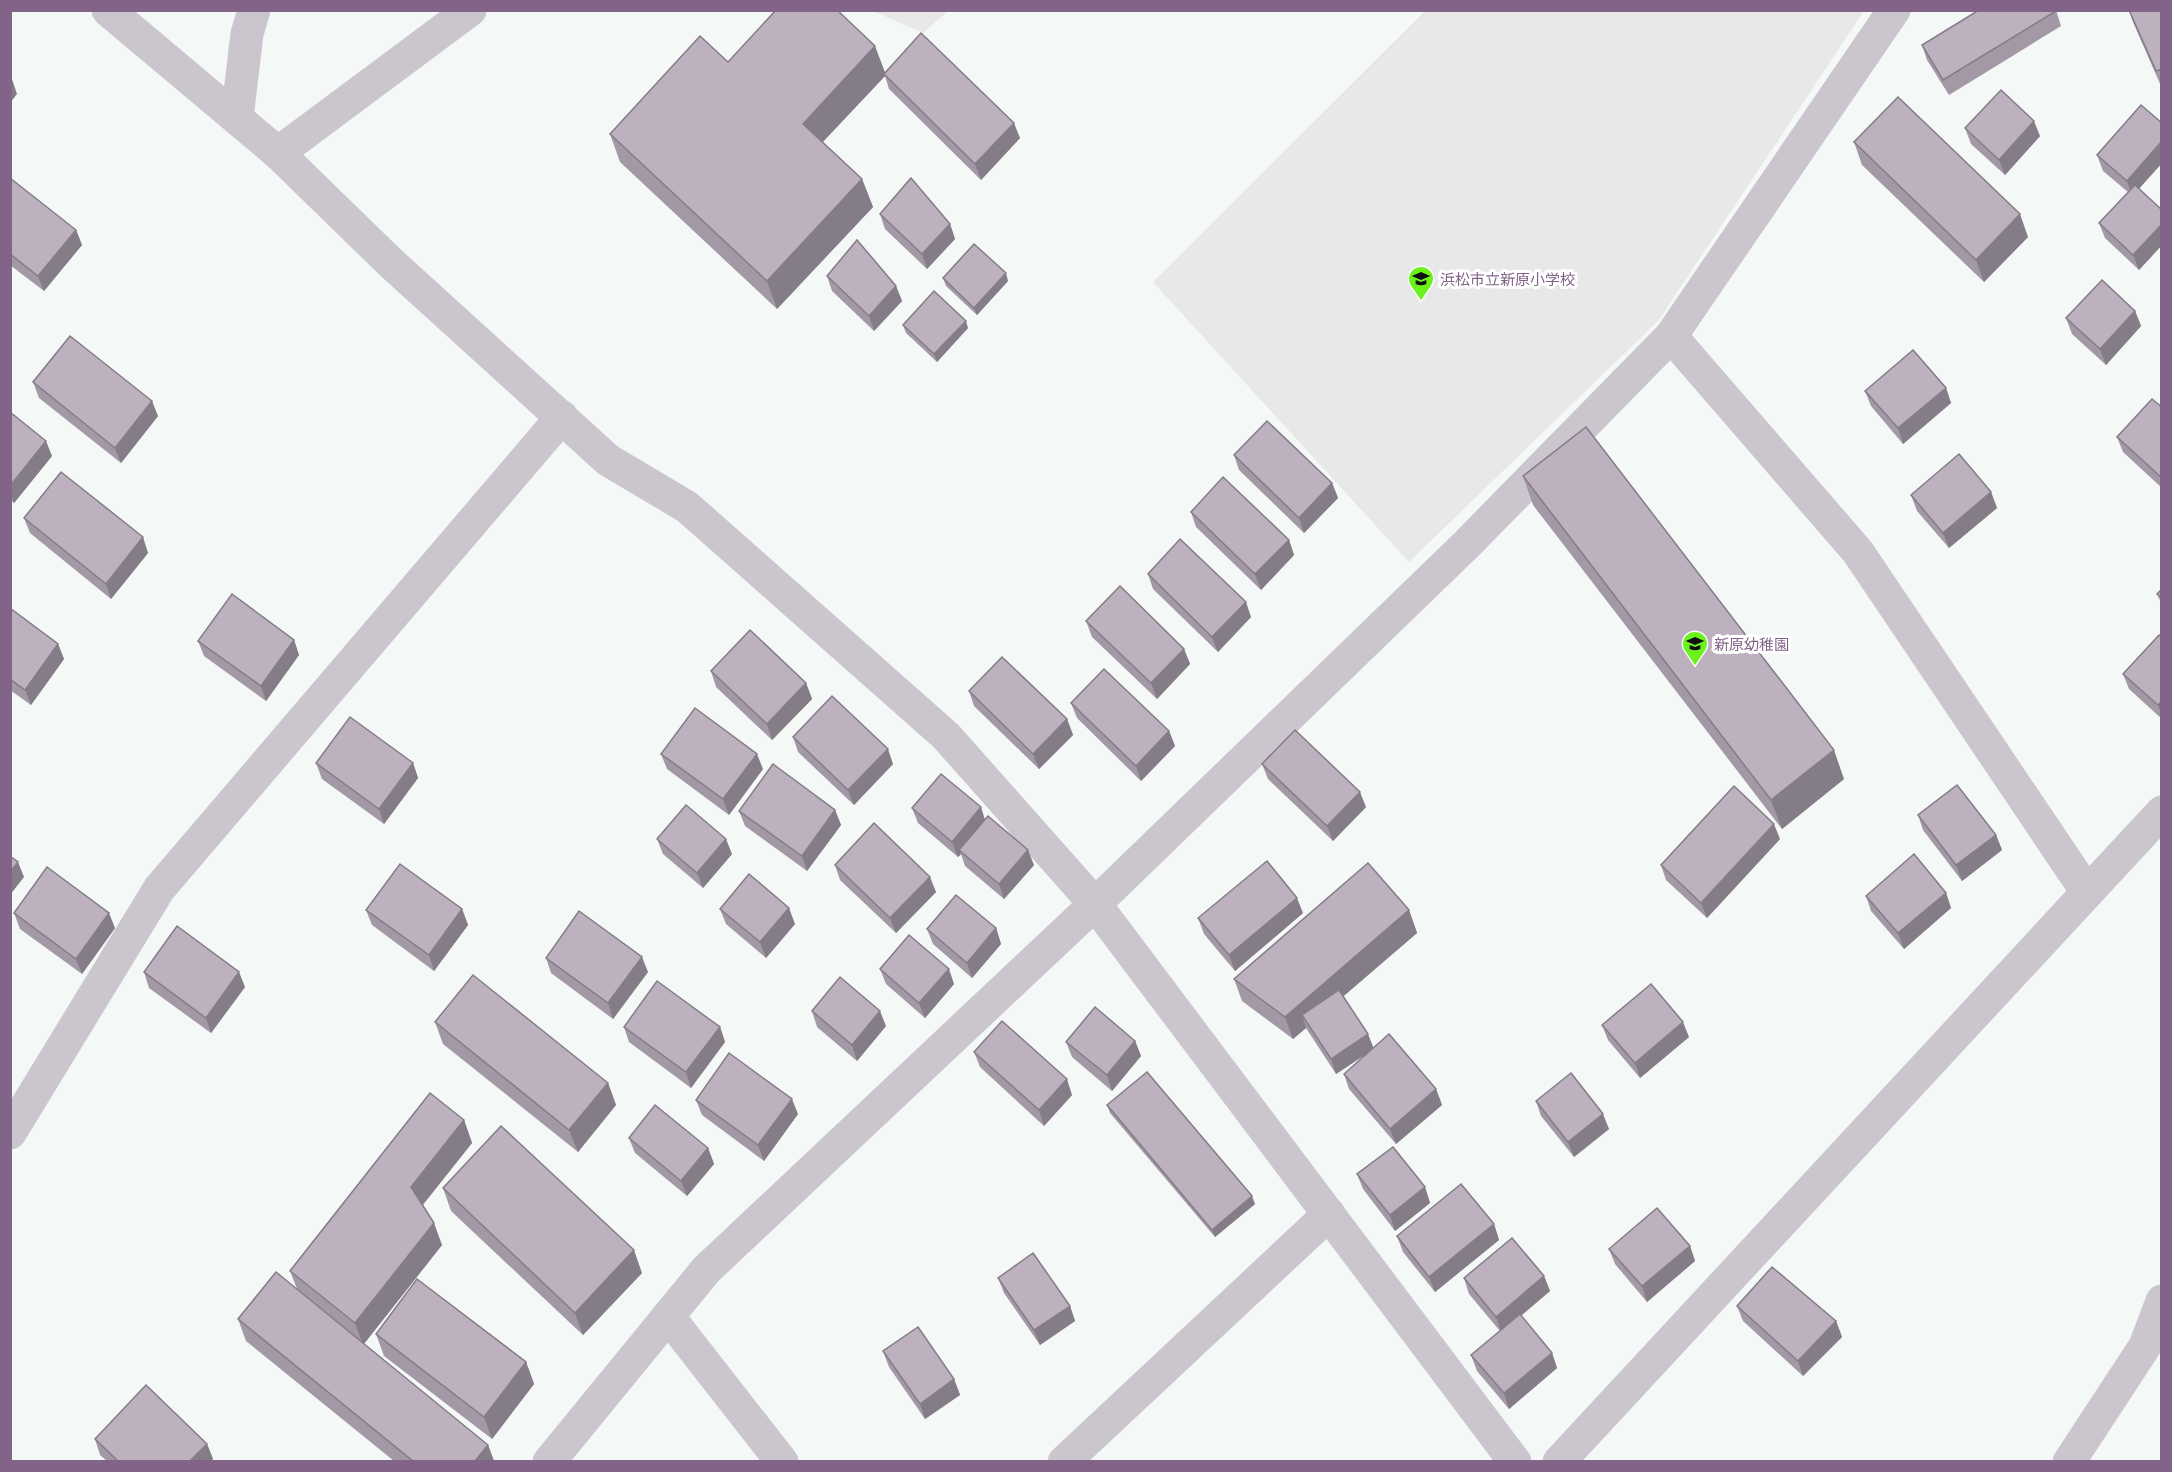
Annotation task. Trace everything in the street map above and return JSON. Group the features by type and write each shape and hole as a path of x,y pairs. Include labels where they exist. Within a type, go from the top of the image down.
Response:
{"street":[{"path":"108,10 278,153 391,263 608,460 687,507 946,736 1095,904 1515,1461"},
{"path":"237,118 247,34 254,10"},
{"path":"278,153 470,10"},
{"path":"549,1461 706,1269 1095,904 1467,544 1671,336 1894,10"},
{"path":"1671,336 1858,552 2087,892"},
{"path":"10,1132 159,889 562,417"},
{"path":"1559,1461 2162,812"},
{"path":"1064,1461 1329,1214"},
{"path":"2069,1461 2145,1346 2162,1301"},
{"path":"668,1316 782,1461"}],"shaded area":[{"name":"浜松市立新原小学校","path":"1426,10 1864,11 1658,321 1409,562 1153,282"},
{"path":"873,11 948,11 923,33"}],"building":[{"path":"776,10 837,10 875,46 803,124 862,179 767,281 610,134 700,36 728,62"},
{"path":"1979,10 2056,11 1943,80 1922,45"},
{"path":"2129,10 2162,10 2162,69 2156,71"},
{"path":"921,33 1014,123 975,164 884,74"},
{"path":"2001,90 2034,121 1999,160 1965,128"},
{"path":"1898,97 2020,214 1976,260 1854,142"},
{"path":"2141,105 2162,123 2162,141 2127,181 2097,155"},
{"path":"10,178 76,230 38,276 10,254"},
{"path":"911,178 950,224 922,254 880,214"},
{"path":"2135,185 2162,210 2162,224 2133,255 2099,223"},
{"path":"857,240 896,286 869,316 827,276"},
{"path":"974,244 1006,273 974,308 943,278"},
{"path":"2102,280 2135,311 2100,349 2066,318"},
{"path":"934,291 966,321 934,354 903,325"},
{"path":"70,336 152,401 115,448 33,382"},
{"path":"1913,350 1946,388 1898,428 1865,391"},
{"path":"2152,399 2162,407 2162,478 2117,437"},
{"path":"10,412 46,441 10,486"},
{"path":"1267,421 1332,483 1299,518 1234,455"},
{"path":"1586,427 1834,750 1771,800 1523,476"},
{"path":"1959,454 1991,492 1943,533 1911,495"},
{"path":"61,472 143,537 106,584 24,518"},
{"path":"1223,477 1289,540 1255,574 1191,512"},
{"path":"1180,539 1246,602 1212,637 1148,574"},
{"path":"1120,586 1184,649 1151,683 1086,621"},
{"path":"232,594 294,640 261,686 198,641"},
{"path":"10,608 58,644 25,690 10,679"},
{"path":"750,630 806,683 767,724 711,671"},
{"path":"2159,635 2162,638 2162,701 2158,705 2123,674"},
{"path":"1002,657 1067,719 1033,754 969,691"},
{"path":"1104,669 1169,731 1136,766 1071,703"},
{"path":"832,696 888,749 848,790 793,737"},
{"path":"695,708 757,754 723,799 661,754"},
{"path":"350,717 413,763 379,809 316,763"},
{"path":"1295,730 1360,792 1327,826 1262,764"},
{"path":"773,764 835,810 802,856 739,811"},
{"path":"941,774 981,807 952,842 912,808"},
{"path":"1957,785 1996,835 1956,865 1918,815"},
{"path":"1734,786 1774,824 1701,903 1661,865"},
{"path":"686,805 726,839 697,873 657,839"},
{"path":"988,816 1028,850 999,884 959,850"},
{"path":"874,823 930,877 890,918 835,865"},
{"path":"1914,854 1946,893 1898,933 1866,896"},
{"path":"10,856 18,862 10,872"},
{"path":"1267,861 1297,898 1229,955 1198,918"},
{"path":"1368,863 1409,910 1285,1017 1234,979"},
{"path":"400,864 462,909 429,955 366,910"},
{"path":"47,867 109,913 76,959 14,913"},
{"path":"749,874 789,908 760,942 720,909"},
{"path":"956,895 996,928 967,963 927,929"},
{"path":"579,911 642,957 608,1003 546,958"},
{"path":"177,926 239,972 206,1018 144,972"},
{"path":"909,935 949,969 919,1003 880,969"},
{"path":"473,975 608,1083 569,1130 435,1022"},
{"path":"840,977 880,1011 852,1045 812,1011"},
{"path":"657,981 720,1027 686,1072 624,1027"},
{"path":"1651,984 1683,1022 1635,1063 1602,1025"},
{"path":"1339,990 1368,1034 1331,1059 1302,1015"},
{"path":"1095,1007 1135,1041 1107,1075 1066,1042"},
{"path":"1002,1021 1067,1079 1039,1110 974,1052"},
{"path":"1389,1034 1436,1089 1390,1129 1344,1074"},
{"path":"729,1053 792,1099 758,1145 696,1100"},
{"path":"1147,1072 1252,1196 1212,1230 1107,1105"},
{"path":"1571,1073 1603,1114 1568,1142 1536,1101"},
{"path":"430,1093 464,1120 411,1187 434,1223 355,1323 290,1271"},
{"path":"655,1105 708,1148 681,1181 629,1138"},
{"path":"501,1126 634,1250 575,1313 443,1188"},
{"path":"1393,1147 1425,1187 1390,1215 1357,1174"},
{"path":"1461,1184 1494,1224 1429,1277 1397,1236"},
{"path":"1657,1208 1690,1246 1642,1286 1609,1249"},
{"path":"1512,1238 1544,1276 1496,1317 1464,1278"},
{"path":"1033,1253 1070,1306 1034,1330 998,1278"},
{"path":"1772,1267 1836,1321 1798,1361 1737,1306"},
{"path":"276,1272 488,1445 475,1461 413,1461 238,1319"},
{"path":"417,1279 526,1362 484,1417 376,1334"},
{"path":"1520,1314 1552,1353 1504,1393 1471,1355"},
{"path":"918,1327 954,1379 920,1404 883,1351"},
{"path":"146,1385 207,1444 190,1461 118,1461 95,1439"}],"place":[{"name":"浜松市立新原小学校","path":"1421,302"},
{"name":"新原幼稚園","path":"1695,667"}]}
